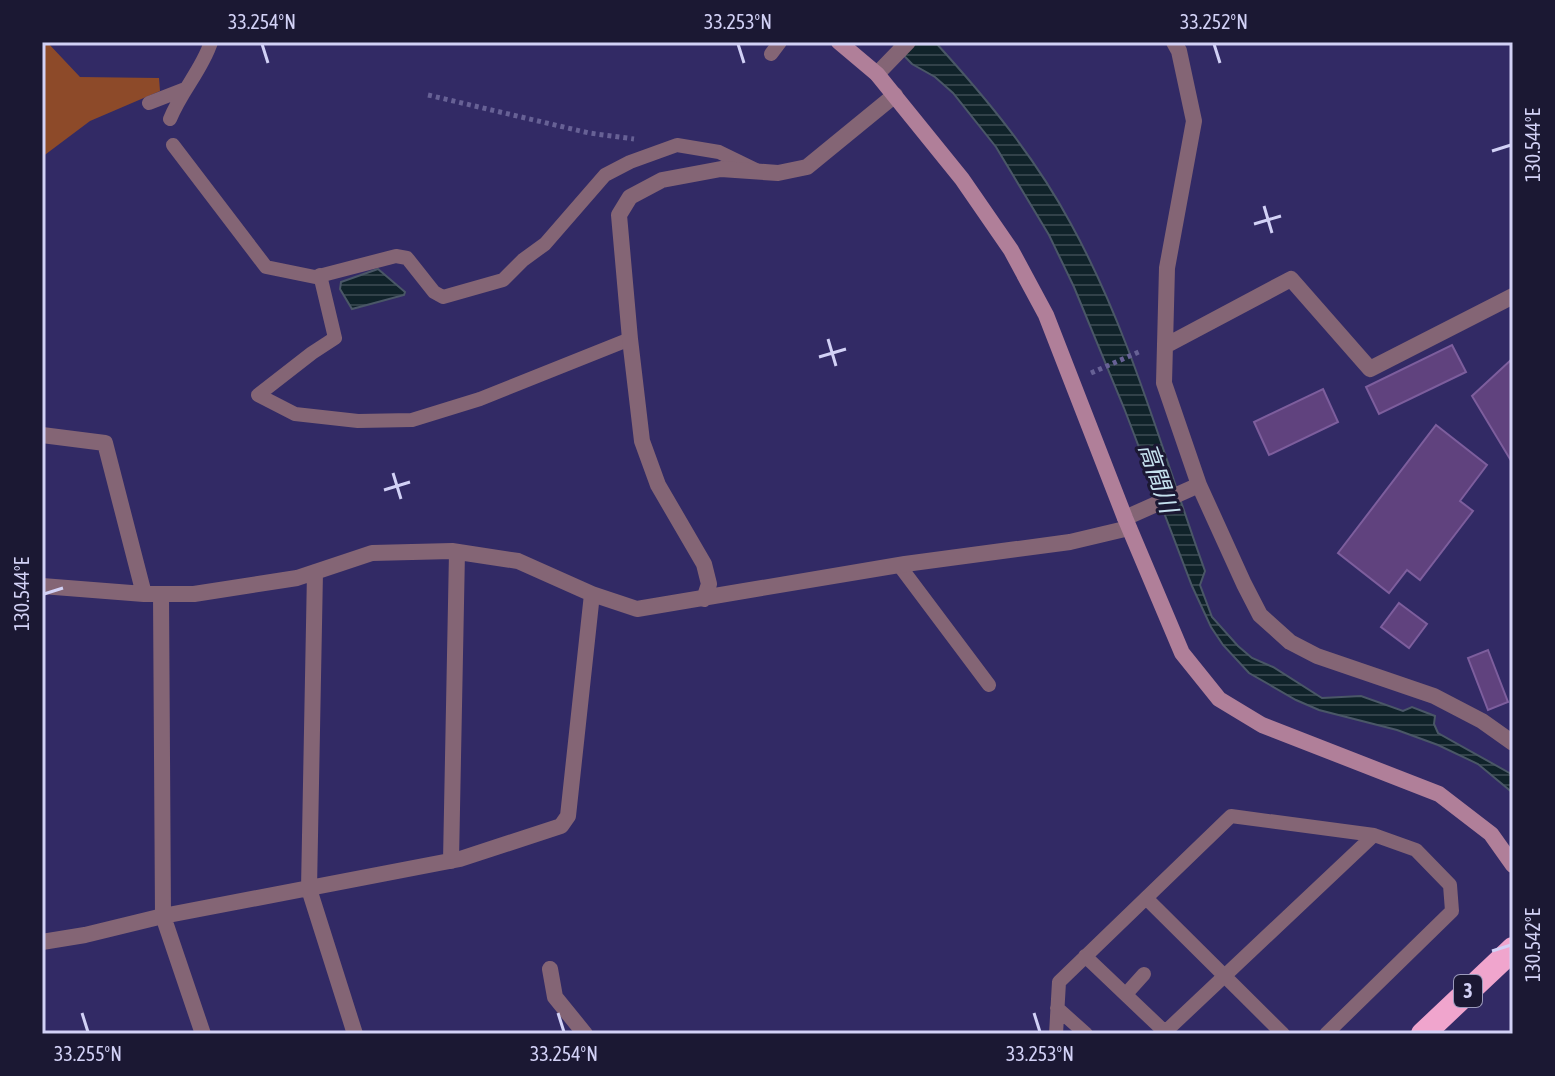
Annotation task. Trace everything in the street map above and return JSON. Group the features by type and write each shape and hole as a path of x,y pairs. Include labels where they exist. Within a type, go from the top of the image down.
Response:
{"highway":[{"name":"3","path":"1423,1034 1513,949"}],"street":[{"path":"839,42 877,74 895,95 962,179 1011,250 1046,315 1127,523 1182,653 1219,699 1262,725 1439,794 1491,834 1513,865"},
{"path":"877,74 908,42"},
{"path":"1174,42 1179,51 1194,121 1167,268 1164,383 1194,487 1260,615 1290,642 1317,656 1434,696 1482,721 1513,743"},
{"path":"704,599 709,584 704,564 658,485 642,441 619,215 630,197 662,180 721,169 778,173 807,167 895,95"},
{"path":"1165,346 1291,279 1370,369 1513,296"},
{"path":"42,435 105,443 152,594 163,916 203,1034"},
{"path":"42,586 194,594 297,578 372,553 457,552 518,561 592,594 637,609 899,565 1070,542 1127,523 1143,509 1194,487"},
{"path":"451,861 457,552"},
{"path":"315,572 309,889 355,1034"},
{"path":"42,942 451,861 561,826 568,816 592,594"},
{"path":"550,969 555,997 585,1034"}],"lane":[{"path":"170,119 185,89 204,64 211,42"},
{"path":"149,103 185,89"},
{"path":"173,145 266,267 315,277 396,256 407,258 434,292 443,297 503,280 545,244 605,175 630,162 677,145 719,152 760,172"},
{"path":"320,275 335,338 258,395 295,414 358,421 412,420 480,399 630,339"},
{"path":"899,565 989,685"},
{"path":"1056,1034 1059,982 1231,816 1374,835 1416,850 1450,885 1452,911 1326,1034"},
{"path":"1085,956 1165,1033 1374,835"},
{"path":"1146,898 1283,1034"},
{"path":"1126,994 1144,974"},
{"path":"1057,1008 1086,1034"}],"path":[{"path":"428,95 589,133 677,145"},
{"path":"1087,375 1141,351"}],"shaded area":[{"path":"42,42 47,42 80,77 159,78 160,91 90,121 42,157"}],"water":[{"name":"高間川","path":"891,42 936,43 1009,129 1042,175 1071,224 1111,308 1145,395 1205,571 1200,585 1212,617 1252,658 1273,667 1322,698 1361,696 1403,711 1412,707 1435,716 1438,733 1513,775 1513,793 1478,764 1438,745 1397,730 1319,710 1296,700 1249,673 1223,645 1192,586 1124,408 1049,235 996,147 953,93 935,77 912,64"},
{"path":"378,269 405,292 404,295 352,309 340,289 341,282"}],"building":[{"path":"1452,345 1466,372 1379,414 1366,387"},
{"path":"1513,358 1513,464 1472,396"},
{"path":"1323,389 1338,422 1269,455 1254,422"},
{"path":"1436,425 1487,465 1460,501 1473,511 1420,580 1407,570 1389,593 1338,553"},
{"path":"1399,603 1427,624 1409,648 1381,627"},
{"path":"1488,650 1508,702 1488,710 1468,658"}]}
